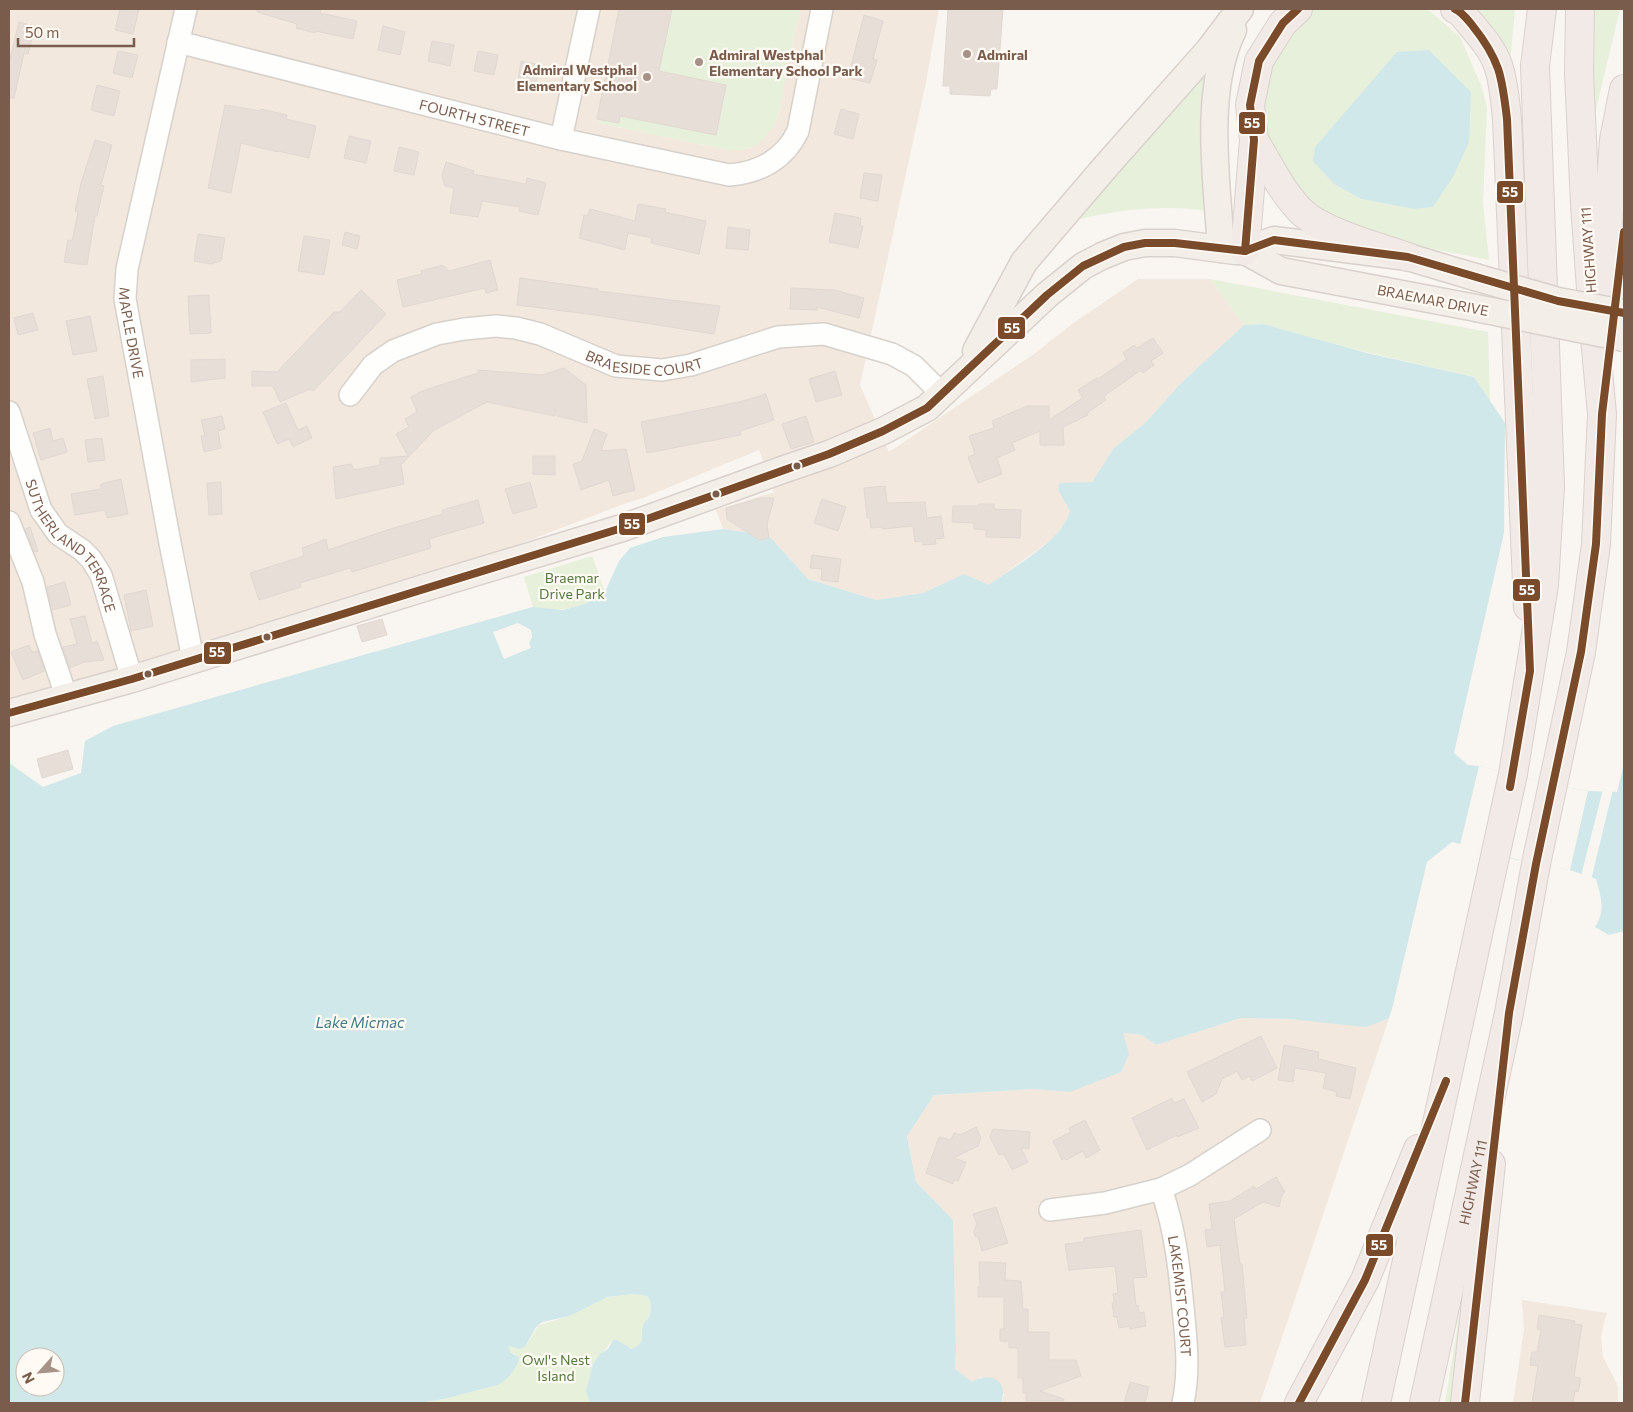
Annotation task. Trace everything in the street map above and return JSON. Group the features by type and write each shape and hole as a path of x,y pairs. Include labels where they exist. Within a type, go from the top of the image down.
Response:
{"highway":[{"path":"1233,250 1254,140 1250,105 1258,61 1283,23 1298,9"},
{"path":"1456,9 1460,11 1490,49 1498,64 1503,84 1507,128 1530,670"},
{"path":"1376,1403 1513,774 1544,585 1550,486 1533,9"},
{"path":"1535,66 1542,9"},
{"name":"HIGHWAY 111","path":"1424,1403 1509,1013 1536,864 1581,652 1596,544 1602,414 1592,316 1579,73 1580,9"},
{"path":"1602,414 1605,249 1614,140 1624,89"},
{"path":"1254,140 1292,201 1305,214 1328,228 1408,257"},
{"path":"1602,414 1624,232"},
{"path":"1465,1403 1509,1013"},
{"path":"1298,1403 1365,1280 1446,1081"}],"main road":[{"path":"1233,250 1214,129 1217,81 1229,37 1241,9"},
{"path":"966,370 1024,262 1209,50 1241,9"},
{"name":"BRAEMAR DRIVE","path":"1233,250 1274,240 1408,257 1558,300 1624,313"},
{"name":"BRAEMAR DRIVE","path":"9,714 132,679 622,528 829,454 883,431 927,408 943,395 966,370 1047,295 1083,266 1102,256 1145,243 1175,243 1233,250 1281,271 1624,338"}],"street":[{"name":"MAPLE DRIVE","path":"186,9 127,269 125,299 193,659"},
{"path":"561,139 589,9"},
{"name":"FOURTH STREET","path":"178,42 561,139 729,175 748,173 772,162 790,145 798,131 822,9"},
{"name":"BRAESIDE COURT","path":"350,395 373,365 393,352 437,334 496,326 516,328 540,334 616,366 662,370 691,365 778,337 824,334 892,354 914,366 943,395"},
{"name":"SUTHERLAND TERRACE","path":"9,412 41,510 58,534 82,550 91,559 101,575 132,679"},
{"path":"9,522 33,582 45,634 66,698"},
{"path":"1050,1210 1106,1203 1161,1189 1190,1175 1260,1130"},
{"name":"LAKEMIST COURT","path":"1161,1189 1168,1210 1182,1298 1187,1366 1183,1403"}],"shaded area":[{"path":"9,9 620,9 598,123 728,150 741,150 748,148 775,125 800,9 939,9 926,82 860,385 889,452 1034,354 1072,324 1138,279 1210,279 1244,325 1180,384 1146,422 1114,448 1092,482 1058,490 1070,511 1068,518 1055,537 989,585 964,575 923,593 876,600 808,579 771,538 723,529 716,510 774,492 759,450 643,498 421,582 9,709"},
{"path":"1241,1018 1380,1022 1389,1018 1260,1403 1001,1403 1004,1394 981,1377 972,1383 955,1369 953,1220 916,1182 907,1135 934,1095 1034,1089 1070,1092 1122,1033 1142,1035 1156,1045"},
{"path":"1522,1300 1607,1313 1601,1338 1603,1357 1618,1386 1618,1403 1513,1403 1524,1330"}],"green space":[{"name":"Admiral Westphal Elementary School Park","path":"620,9 800,9 775,125 756,145 741,150 728,150 598,123"},
{"path":"1313,9 1423,9 1430,11 1460,37 1481,85 1487,107 1483,203 1489,260 1403,243 1313,219 1260,154 1268,55","holes":["1323,172 1433,207 1414,209 1361,199 1334,184"]},
{"path":"1476,9 1515,9 1509,74 1485,19"},
{"path":"1591,9 1620,9 1592,126"},
{"path":"1205,72 1202,119 1208,211 1173,208 1139,209 1071,221"},
{"path":"1210,279 1488,332 1490,401 1474,377 1349,348 1263,324 1244,325"},
{"name":"Braemar Drive Park","path":"592,556 605,592 588,603 573,608 533,607 524,577"},
{"name":"Owl's Nest Island","path":"634,1294 647,1296 651,1304 648,1319 644,1322 642,1329 642,1341 633,1349 611,1341 598,1357 593,1367 588,1386 590,1403 418,1403 444,1399 498,1385 517,1355 510,1352 509,1346 516,1348 525,1347 539,1325 570,1316 603,1298"},
{"path":"1462,1298 1471,1301 1459,1403 1445,1403"}],"water":[{"path":"1429,50 1471,92 1469,142 1453,177 1433,207 1414,209 1361,199 1334,184 1313,161 1315,147 1397,52"},
{"name":"Lake Micmac","path":"1263,324 1367,353 1474,377 1505,423 1504,533 1454,753 1468,765 1588,791 1617,792 1624,764 1624,931 1609,935 1595,927 1601,909 1601,898 1596,879 1570,870 1513,859 1452,842 1427,862 1389,1018 1365,1027 1289,1019 1241,1018 1156,1045 1142,1035 1123,1033 1129,1054 1121,1072 1070,1092 1034,1089 934,1095 907,1136 916,1182 953,1220 955,1369 972,1382 986,1377 997,1380 1003,1388 1001,1403 590,1403 586,1391 593,1364 600,1354 608,1349 613,1340 617,1340 632,1349 640,1344 643,1325 648,1319 651,1304 647,1296 634,1294 607,1297 570,1316 542,1322 536,1327 525,1347 519,1349 509,1346 510,1352 519,1357 512,1373 502,1383 444,1399 418,1403 9,1403 9,763 43,787 81,773 85,741 113,726 533,607 563,610 585,604 605,592 619,561 630,548 663,537 723,529 771,538 808,579 876,600 923,593 964,574 989,585 1036,553 1057,533 1065,522 1070,511 1058,490 1059,483 1092,482 1114,448 1146,422 1180,384 1244,325"}],"pier":[{"path":"518,623 531,630 532,637 529,643 531,648 504,659 493,632"},
{"path":"1479,766 1554,785 1588,791 1570,870 1536,864 1460,845"},
{"path":"1603,789 1613,789 1591,880 1581,876"}],"building":[{"path":"120,9 139,9 133,34 115,30"},
{"path":"257,9 321,9 320,13 357,21 353,39 296,28 297,24 257,12"},
{"name":"Admiral Westphal Elementary School","path":"619,9 672,9 659,71 726,85 716,135 620,116 619,123 597,119"},
{"name":"Admiral","path":"948,9 1003,9 997,89 991,89 990,96 950,94 950,86 943,86"},
{"path":"864,15 883,21 873,59 877,60 870,83 848,78"},
{"path":"19,22 35,26 28,54 24,53 14,98 9,98 9,63"},
{"path":"383,26 405,32 400,55 378,50"},
{"path":"432,41 454,45 450,66 428,61"},
{"path":"118,51 138,55 132,78 113,73"},
{"path":"478,51 498,55 494,75 474,71"},
{"path":"521,61 540,65 536,84 518,80"},
{"path":"97,85 120,91 114,116 91,110"},
{"path":"225,105 261,111 261,109 287,115 286,119 316,126 309,158 241,143 231,193 208,188"},
{"path":"841,109 859,114 853,139 834,134"},
{"path":"349,136 371,141 366,163 344,158"},
{"path":"95,140 112,145 101,185 104,186 97,216 95,216 87,265 64,262 68,240 72,241 78,212 75,211 81,183"},
{"path":"399,147 419,152 414,175 394,171"},
{"path":"446,162 474,171 473,174 526,184 527,178 546,183 538,215 519,211 520,207 482,201 478,217 450,213 454,188 445,186 442,176"},
{"path":"864,173 882,175 878,201 860,198"},
{"path":"638,204 666,209 665,212 706,221 699,254 651,243 652,238 628,233 625,250 579,238 584,215 588,216 590,209 635,221"},
{"path":"835,213 861,218 860,226 863,226 858,248 829,242"},
{"path":"728,227 750,230 748,250 726,248"},
{"path":"345,232 360,236 357,249 342,245"},
{"path":"198,234 225,238 221,261 211,264 194,261"},
{"path":"304,236 330,240 324,275 298,271"},
{"path":"490,260 498,290 486,293 485,288 403,307 397,280 422,274 421,271 443,265 449,271"},
{"path":"520,278 598,289 598,291 720,306 714,334 517,305"},
{"path":"791,288 834,290 864,298 859,318 817,307 817,310 790,309"},
{"path":"361,290 386,314 313,391 310,389 280,402 273,386 252,386 252,371 277,372 334,312 340,312"},
{"path":"209,295 211,333 190,334 188,296"},
{"path":"33,313 38,330 18,335 14,318"},
{"path":"90,316 97,351 73,355 66,321"},
{"path":"1153,338 1163,353 1151,361 1154,365 1143,373 1141,370 1107,394 1104,397 1106,400 1086,414 1088,415 1063,427 1064,445 1040,445 1040,431 1012,443 1015,450 997,458 1002,474 978,483 968,457 975,454 969,436 994,428 992,421 1027,406 1049,406 1049,420 1081,399 1082,397 1078,390 1127,359 1123,353 1134,345 1137,348"},
{"path":"225,359 225,378 191,382 191,360"},
{"path":"564,368 586,385 587,423 557,416 555,408 555,416 487,402 434,430 401,465 404,484 336,499 333,467 351,464 354,470 380,465 380,458 408,456 396,434 409,427 405,419 417,412 411,397 422,391 478,373 478,370 542,375"},
{"path":"835,371 842,395 816,402 809,379"},
{"path":"103,376 109,416 95,419 87,379"},
{"path":"766,394 774,420 740,431 741,435 647,453 641,422 739,402"},
{"path":"286,403 298,430 307,426 312,438 293,447 289,439 277,444 263,412"},
{"path":"222,416 225,429 218,431 221,448 204,452 201,436 205,436 201,420"},
{"path":"806,416 814,442 791,449 782,424"},
{"path":"50,428 53,441 63,438 67,452 41,460 33,433"},
{"path":"594,429 607,434 601,451 626,449 635,490 613,496 609,480 581,490 573,464 582,461"},
{"path":"102,438 105,460 88,462 85,440"},
{"path":"533,456 555,456 555,475 533,474"},
{"path":"121,479 128,514 107,518 105,510 75,515 71,494 101,489 101,484"},
{"path":"221,482 222,514 209,515 207,483"},
{"path":"530,482 537,507 513,514 505,489"},
{"path":"885,486 887,503 925,502 927,518 941,516 944,538 935,539 936,544 923,545 922,541 915,542 913,526 883,529 882,527 871,528 870,518 867,518 864,488"},
{"path":"761,498 774,498 767,524 769,538 759,540 727,519 726,508"},
{"path":"822,499 846,507 838,531 814,523"},
{"path":"478,500 484,523 429,539 431,548 352,572 350,568 300,583 301,587 259,600 250,573 304,556 302,548 326,539 328,550 443,514 442,510"},
{"path":"979,504 994,504 994,509 1021,510 1020,538 986,537 986,530 974,529 974,523 952,522 953,506 979,506"},
{"path":"30,527 38,551 35,552 25,529"},
{"path":"812,555 841,559 838,582 821,580 822,569 810,568"},
{"path":"65,582 71,605 53,610 47,587"},
{"path":"146,590 153,626 131,631 124,595"},
{"path":"85,616 92,643 97,641 104,660 84,662 70,668 63,647 77,644 70,619"},
{"path":"382,619 387,635 362,642 357,626"},
{"path":"29,645 32,652 38,651 44,671 23,680 11,652"},
{"path":"68,750 73,769 42,778 37,759"},
{"path":"1261,1036 1277,1068 1252,1081 1250,1076 1242,1080 1237,1071 1222,1079 1216,1094 1202,1102 1187,1072"},
{"path":"1284,1045 1319,1052 1318,1059 1356,1068 1350,1099 1336,1096 1337,1092 1323,1088 1326,1073 1295,1068 1293,1082 1278,1080"},
{"path":"1172,1098 1174,1103 1184,1099 1199,1128 1177,1137 1177,1135 1147,1150 1132,1118"},
{"path":"1085,1120 1100,1150 1086,1158 1083,1151 1066,1160 1065,1158 1062,1160 1053,1141 1071,1132 1069,1128"},
{"path":"976,1127 981,1138 978,1146 953,1158 966,1162 958,1181 954,1180 953,1184 926,1173 939,1137 951,1140 954,1133 960,1135"},
{"path":"993,1129 1030,1132 1029,1149 1021,1148 1028,1162 1012,1170 1004,1154 999,1155 990,1137"},
{"path":"1276,1177 1285,1192 1282,1195 1279,1207 1263,1202 1234,1219 1240,1264 1242,1264 1247,1318 1244,1319 1246,1345 1225,1347 1221,1318 1224,1317 1221,1292 1225,1292 1220,1245 1207,1247 1205,1230 1212,1229 1209,1204 1230,1201 1254,1186 1256,1189"},
{"path":"996,1207 1008,1243 982,1251 978,1237 975,1236 974,1231 977,1224 973,1214"},
{"path":"1141,1230 1147,1277 1133,1278 1136,1306 1138,1305 1139,1313 1144,1312 1146,1326 1130,1329 1129,1326 1119,1328 1117,1317 1114,1317 1112,1303 1114,1303 1113,1294 1118,1293 1115,1266 1069,1270 1065,1244 1084,1242 1084,1238"},
{"path":"979,1262 1006,1263 1005,1280 1021,1281 1023,1309 1028,1309 1028,1332 1049,1332 1049,1360 1076,1360 1081,1376 1040,1391 1064,1399 1064,1401 1026,1401 1026,1393 1023,1393 1023,1378 1018,1378 1018,1348 1009,1348 1009,1341 1000,1341 1000,1329 1004,1329 1004,1297 978,1297 978,1287 980,1286"},
{"path":"1539,1315 1575,1321 1574,1324 1582,1325 1574,1377 1581,1378 1578,1392 1575,1391 1573,1403 1532,1403 1538,1366 1530,1365 1532,1352 1537,1352 1541,1330 1537,1329"},
{"path":"1130,1382 1149,1387 1145,1403 1124,1403"}],"transit line":[{"name":"55","path":"1245,251 1254,140 1250,105 1259,61 1283,23 1298,9"},
{"name":"55","path":"1455,9 1472,25 1489,48 1501,80 1507,119 1530,671 1510,787"},
{"name":"55","path":"1465,1403 1509,1013 1536,864 1581,652 1596,544 1602,414 1624,232"},
{"name":"55","path":"9,713 132,679 622,528 829,454 883,431 927,408 1047,295 1083,266 1124,247 1145,243 1175,243 1245,251 1274,240 1408,257 1558,301 1624,313"},
{"name":"55","path":"1299,1403 1365,1280 1446,1081"}],"place":[{"name":"Admiral","path":"967,54"},
{"name":"Admiral Westphal Elementary School Park","path":"699,62"},
{"name":"Admiral Westphal Elementary School","path":"647,77"}]}
